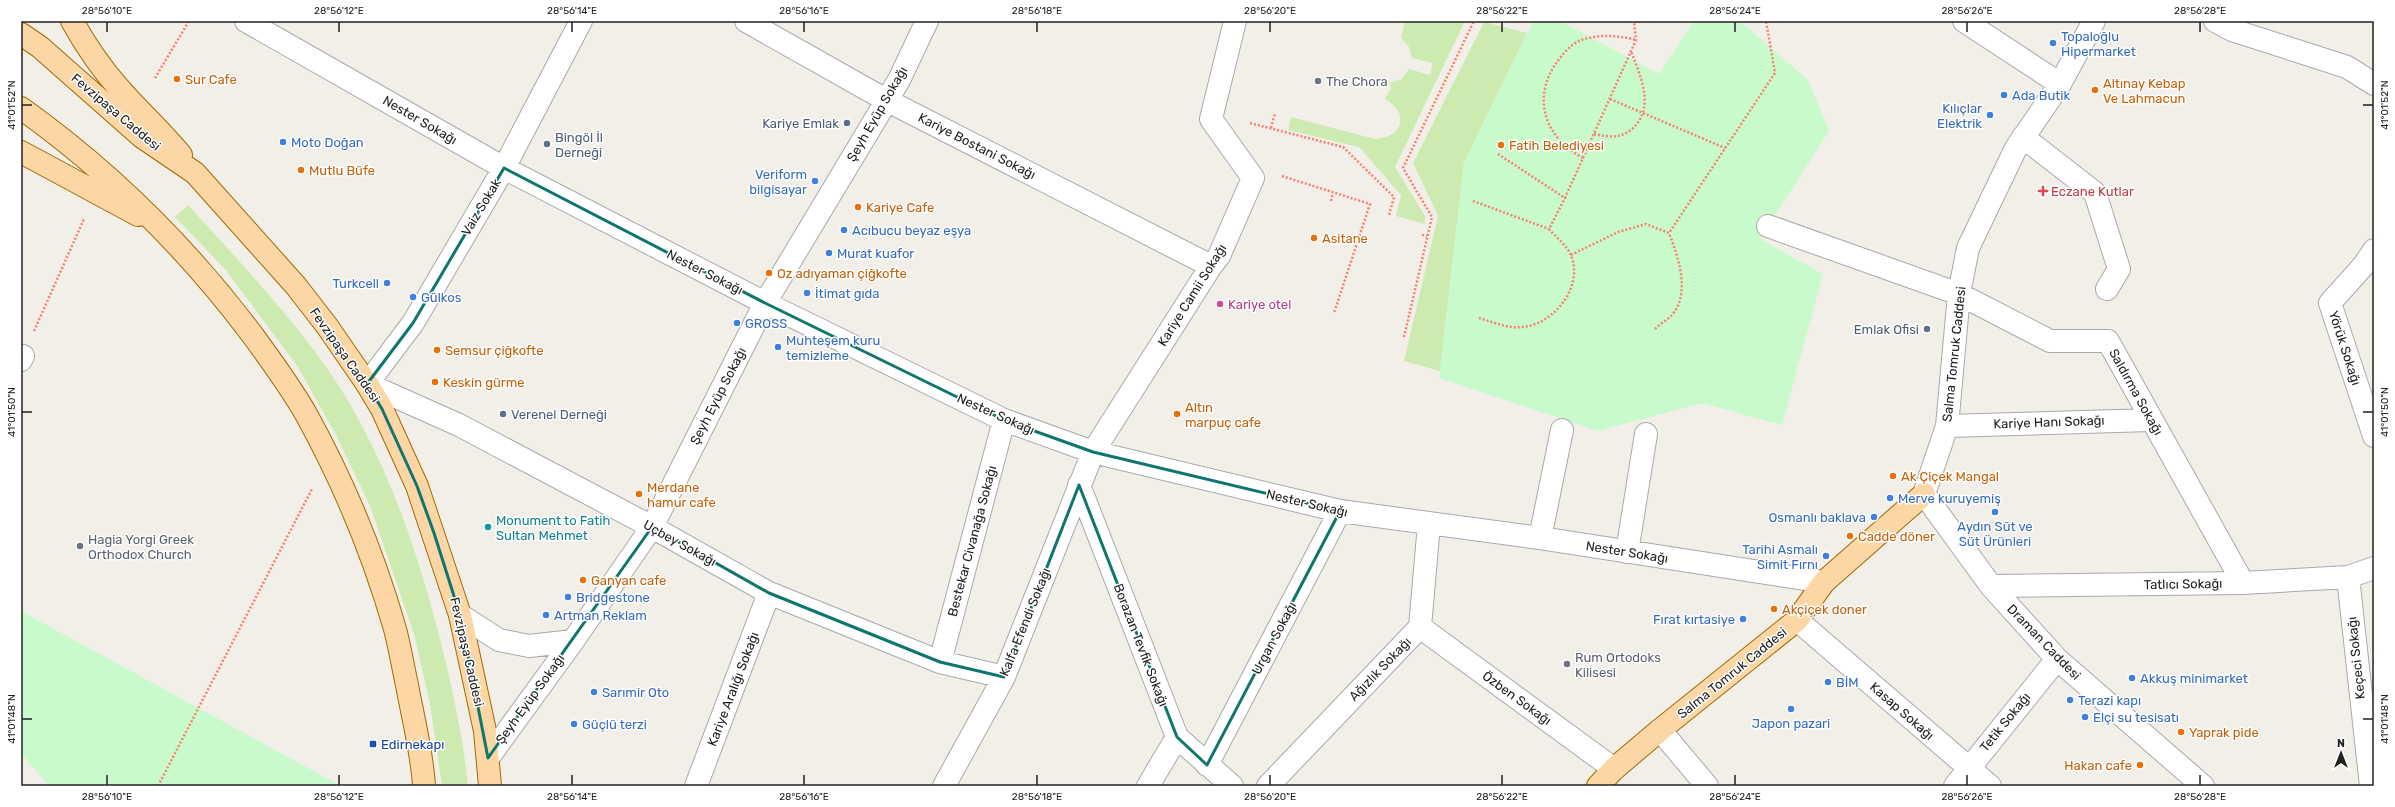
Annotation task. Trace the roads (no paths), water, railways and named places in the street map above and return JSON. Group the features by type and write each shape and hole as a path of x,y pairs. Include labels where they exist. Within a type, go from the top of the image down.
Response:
{"main road":[{"path":"72,21 83,41 118,86 161,130 196,173"},
{"name":"Fevzipaşa Caddesi","path":"21,34 40,47 142,137 196,173 296,286 327,326 367,384 382,409 417,486 460,615 485,731 490,786"},
{"path":"21,108 74,147 115,183 197,266 270,359 306,414 342,486 369,555 395,630 412,711 424,786"},
{"path":"21,152 155,224"},
{"name":"Salma Tomruk Caddesi","path":"1598,786 1614,769 1660,730 1797,620 1824,582 1924,494"}],"street":[{"name":"Nester Sokağı","path":"246,21 504,168 765,303 1004,420 1092,452 1340,511 1540,538 1824,582"},
{"name":"Vaiz Sokak","path":"367,384 413,323 504,168 581,21"},
{"name":"Kariye Bostani Sokağı","path":"746,21 886,100 1211,266"},
{"name":"Şeyh Eyüp Sokağı","path":"488,758 573,642 652,527 765,303 899,80 928,21"},
{"name":"Kariye Camii Sokağı","path":"1092,452 1211,266 1219,256 1253,178 1211,118 1235,21"},
{"path":"1964,21 2060,84"},
{"name":"Salma Tomruk Caddesi","path":"1924,494 1946,426 1959,294 1968,248 2016,148 2060,84 2094,21"},
{"path":"2215,21 2232,30 2347,67 2374,84"},
{"path":"2023,137 2095,193 2119,269 2107,289"},
{"path":"1768,226 1959,294"},
{"name":"Yörük Sokağı","path":"2374,250 2364,265 2330,303 2374,436"},
{"name":"Saldırma Sokağı","path":"1959,294 2050,341 2108,341 2243,583"},
{"name":"Uçbey Sokağı","path":"367,384 459,425 652,527 769,593 940,662 1004,677"},
{"name":"Bestekar Civanağa Sokağı","path":"940,662 1004,420"},
{"name":"Kariye Hanı Sokağı","path":"1946,426 2151,420"},
{"path":"1540,538 1562,430"},
{"path":"1627,552 1646,434"},
{"name":"Kalfa Efendi Sokağı","path":"944,786 1004,677 1092,452"},
{"name":"Borazan Tevfik Sokağı","path":"1079,485 1177,737 1232,786"},
{"name":"Draman Caddesi","path":"1924,494 1991,586 2057,659 2203,786"},
{"name":"Urgan Sokağı","path":"1207,765 1340,511"},
{"name":"Ağızlık Sokağı","path":"1268,786 1420,626 1429,524"},
{"name":"Tatlıcı Sokağı","path":"1991,586 2243,583 2348,577 2374,568"},
{"name":"Keçeci Sokağı","path":"2348,577 2371,786"},
{"name":"Kariye Aralığı Sokağı","path":"696,786 769,593"},
{"name":"Şeyh Eyüp Sokağı","path":"460,615 499,640 529,646 573,642"},
{"name":"Kasap Sokağı","path":"1797,620 1990,786"},
{"name":"Özben Sokağı","path":"1420,626 1614,769"},
{"name":"Tetik Sokağı","path":"1955,786 2057,659"},
{"path":"1660,730 1707,786"},
{"path":"1148,786 1177,737"}],"place":[{"name":"Topaloğlu Hipermarket","path":"2053,43"},
{"name":"Sur Cafe","path":"177,79"},
{"name":"The Chora","path":"1318,81"},
{"name":"Altınay Kebap Ve Lahmacun","path":"2095,90"},
{"name":"Ada Butik","path":"2004,95"},
{"name":"Kılıçlar Elektrik","path":"1990,115"},
{"name":"Kariye Emlak","path":"847,123"},
{"name":"Moto Doğan","path":"283,142"},
{"name":"Bingöl İl Derneği","path":"547,144"},
{"name":"Fatih Belediyesi","path":"1501,145"},
{"name":"Mutlu Büfe","path":"301,170"},
{"name":"Veriform bilgisayar","path":"815,181"},
{"name":"Eczane Kutlar","path":"2043,191"},
{"name":"Kariye Cafe","path":"858,207"},
{"name":"Acıbucu beyaz eşya","path":"844,230"},
{"name":"Asitane","path":"1314,238"},
{"name":"Murat kuafor","path":"829,253"},
{"name":"Oz adıyaman çiğkofte","path":"769,273"},
{"name":"Turkcell","path":"387,283"},
{"name":"İtimat gıda","path":"807,293"},
{"name":"Gülkos","path":"413,297"},
{"name":"Kariye otel","path":"1220,304"},
{"name":"GROSS","path":"737,323"},
{"name":"Emlak Ofisi","path":"1927,329"},
{"name":"Muhteşem kuru temizleme","path":"778,347"},
{"name":"Semsur çiğkofte","path":"437,350"},
{"name":"Keskin gürme","path":"435,382"},
{"name":"Verenel Derneği","path":"503,414"},
{"name":"Altın marpuç cafe","path":"1177,414"},
{"name":"Ak Çiçek Mangal","path":"1893,476"},
{"name":"Merdane hamur cafe","path":"639,494"},
{"name":"Merve kuruyemiş","path":"1890,498"},
{"name":"Aydın Süt ve Süt Ürünleri","path":"1995,512"},
{"name":"Osmanlı baklava","path":"1874,517"},
{"name":"Monument to Fatih Sultan Mehmet","path":"488,527"},
{"name":"Cadde döner","path":"1850,536"},
{"name":"Hagia Yorgi Greek Orthodox Church","path":"80,546"},
{"name":"Tarihi Asmalı Simit Fırnı","path":"1826,556"},
{"name":"Ganyan cafe","path":"583,580"},
{"name":"Bridgestone","path":"568,597"},
{"name":"Akçiçek doner","path":"1774,609"},
{"name":"Artman Reklam","path":"546,615"},
{"name":"Fırat kırtasiye","path":"1743,619"},
{"name":"Rum Ortodoks Kilisesi","path":"1567,664"},
{"name":"Akkuş minimarket","path":"2132,678"},
{"name":"BİM","path":"1828,682"},
{"name":"Sarımir Oto","path":"594,692"},
{"name":"Terazi kapı","path":"2070,700"},
{"name":"Japon pazari","path":"1791,709"},
{"name":"Elçi su tesisatı","path":"2085,717"},
{"name":"Güçlü terzi","path":"574,724"},
{"name":"Yaprak pide","path":"2181,732"},
{"name":"Edirnekapı","path":"373,744"},
{"name":"Hakan cafe","path":"2140,765"}]}
